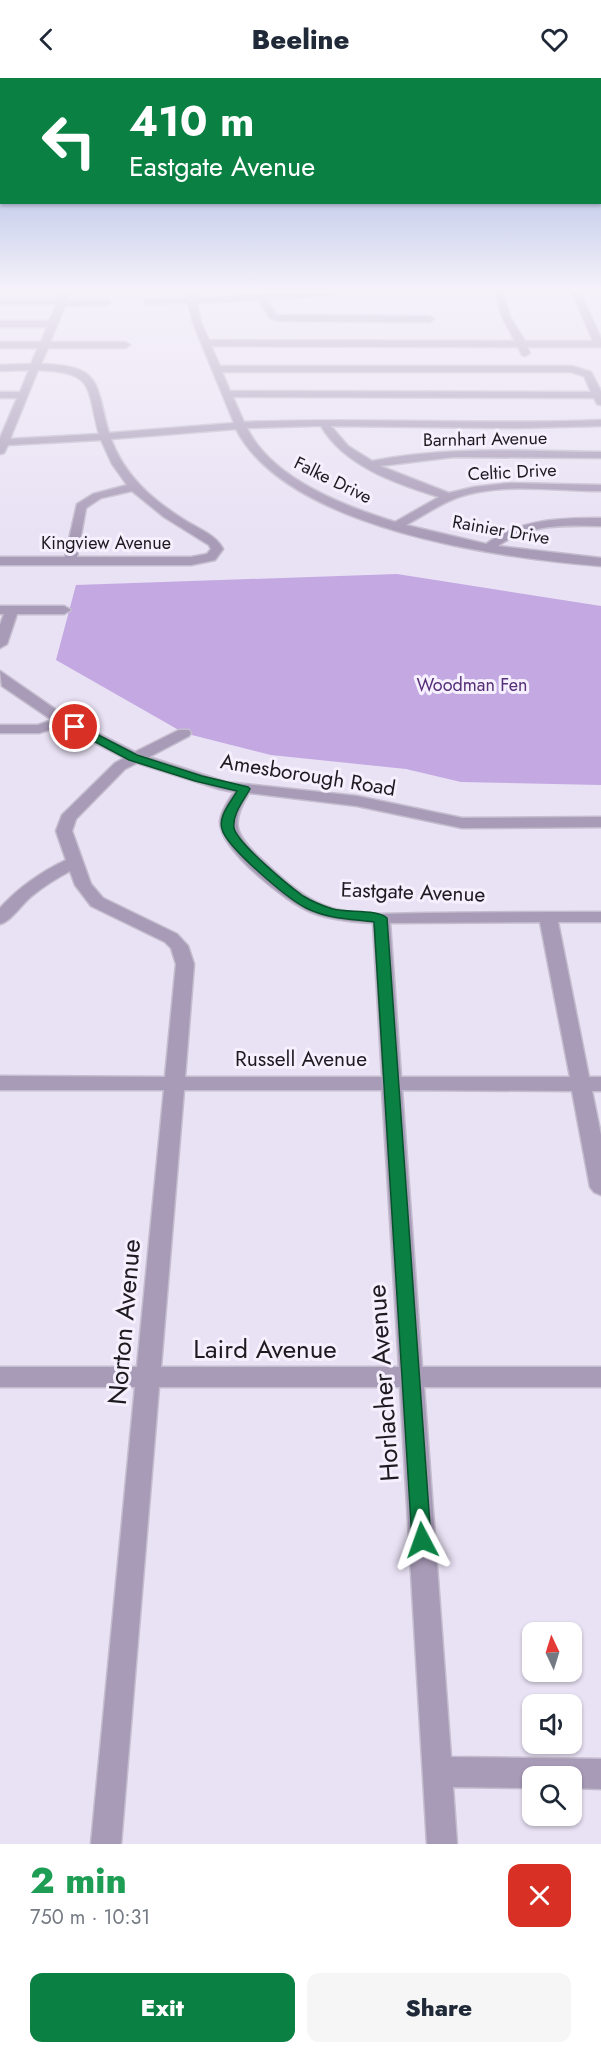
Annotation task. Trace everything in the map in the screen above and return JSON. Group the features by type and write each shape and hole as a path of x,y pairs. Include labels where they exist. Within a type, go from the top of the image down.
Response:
{"street":[{"path":"32,374 1,445 67,441 148,431 240,426 324,423 601,423"},
{"path":"70,561 81,506 97,495 135,487 114,459 93,384 88,377 81,374"},
{"name":"Falke Drive","path":"218,374 240,426 254,448 285,476 331,502 397,526"},
{"path":"227,394 599,398 587,374"},
{"path":"0,395 24,395"},
{"path":"324,423 334,439 370,465 394,477 449,497"},
{"name":"Barnhart Avenue","path":"370,465 405,458 440,455 601,455"},
{"name":"Kingview Avenue","path":"0,561 191,561 211,557 218,549 214,543 157,507 135,487"},
{"name":"Celtic Drive","path":"397,526 449,497 471,490 601,488"},
{"path":"488,548 505,534 532,525 557,522 601,522"},
{"name":"Rainier Drive","path":"397,526 488,548 601,562"},
{"path":"0,644 6,610 64,610"},
{"name":"Amesborough Road","path":"0,675 63,721 133,757 199,779 244,789 365,803 462,823 601,822"},
{"path":"0,729 39,729 63,721"},
{"name":"Norton Avenue","path":"106,1844 184,978 183,954 171,939 97,902 83,885 64,831 68,818 110,773 133,757 184,733"},
{"name":"Eastgate Avenue","path":"244,789 230,813 228,822 228,830 238,846 298,898 334,914 381,918 601,917"},
{"path":"0,919 12,904 30,889 74,862"},
{"path":"548,917 601,1187"},
{"name":"Horlacher Avenue","path":"381,918 442,1844"},
{"name":"Russell Avenue","path":"0,1083 601,1084"},
{"name":"Laird Avenue","path":"0,1377 601,1377"},
{"path":"437,1772 601,1774"}],"green space":[{"name":"Woodman Fen","path":"397,574 601,606 601,785 461,782 406,769 271,755 184,733 56,660 76,585"}],"route":[{"path":"75,727 133,757 199,779 244,789 230,813 228,822 228,830 238,846 298,898 312,906 334,914 381,918 422,1540"}]}
